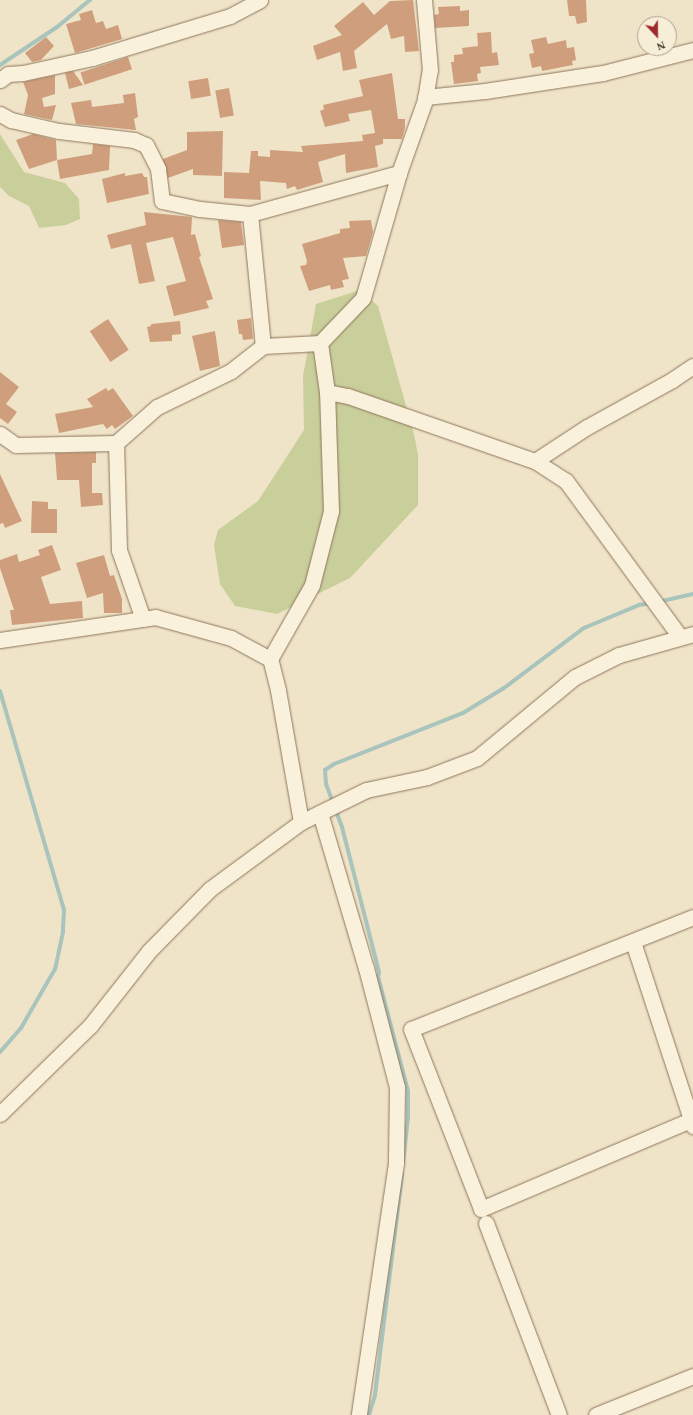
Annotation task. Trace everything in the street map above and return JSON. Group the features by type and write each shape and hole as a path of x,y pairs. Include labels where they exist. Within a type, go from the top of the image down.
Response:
{"street":[{"path":"0,80 8,74 23,73 92,58 230,16 260,0"},
{"path":"0,434 16,445 116,444 157,407 230,371 263,346 320,343 363,298 399,173 425,97 430,70 424,0"},
{"path":"425,97 485,91 603,73 693,50"},
{"path":"0,114 11,120 59,131 134,140 146,144 158,169 162,201 200,209 250,214 399,173"},
{"path":"250,214 263,346"},
{"path":"301,822 278,690 270,659 312,585 331,511 327,392 320,343"},
{"path":"535,461 587,427 672,380 693,366"},
{"path":"0,1114 90,1026 149,951 210,889 301,822 366,790 427,777 477,758 575,678 619,655 687,635 566,481 535,461 348,396 327,392"},
{"path":"116,444 119,550 142,619"},
{"path":"0,640 155,617 198,627 230,638 270,659"},
{"path":"320,813 366,968 397,1088 396,1163 359,1415"},
{"path":"633,942 692,1122 481,1208 411,1029 693,917"},
{"path":"486,1223 559,1415"},
{"path":"596,1415 693,1376"}],"green space":[{"path":"0,134 24,172 65,183 79,199 80,219 66,225 39,228 29,206 9,196 0,187"},
{"path":"360,290 378,306 414,434 418,455 418,505 350,578 277,614 235,606 220,584 214,545 218,530 258,501 304,430 303,376 316,304"}],"building":[{"path":"413,0 419,51 405,52 404,36 391,39 387,24 354,51 357,68 343,71 340,52 317,60 313,46 342,35 334,26 363,2 374,15 390,1"},
{"path":"567,0 586,0 587,22 577,24 575,16 569,16"},
{"path":"460,6 460,11 469,10 469,26 435,28 434,15 439,14 438,7"},
{"path":"92,10 96,23 103,21 106,29 118,25 122,39 75,53 66,24 81,20 79,14"},
{"path":"491,32 492,53 497,52 499,65 480,67 481,73 477,74 478,81 454,84 451,62 454,62 454,55 463,54 462,48 478,46 477,33"},
{"path":"46,37 54,46 41,60 32,62 25,53"},
{"path":"546,37 548,44 566,40 567,48 574,47 576,60 572,61 573,65 542,71 541,66 532,68 529,54 534,53 531,40"},
{"path":"128,57 132,69 84,85 80,72"},
{"path":"73,71 83,85 69,89 65,73"},
{"path":"392,73 398,119 405,119 405,128 402,139 383,139 383,144 375,146 378,167 346,173 345,154 318,162 323,182 297,190 295,186 287,189 286,183 260,181 261,200 224,198 224,172 249,173 251,151 258,151 258,156 270,157 270,150 303,152 301,146 363,141 362,135 375,133 371,110 348,114 350,121 325,127 320,111 324,109 323,105 363,96 359,80"},
{"path":"55,75 55,94 42,98 44,107 56,105 52,120 24,114 28,95 23,82"},
{"path":"208,78 211,96 191,99 188,81"},
{"path":"229,88 234,116 220,118 215,90"},
{"path":"135,93 138,117 134,119 136,130 76,124 71,103 91,100 92,107 124,103 123,95"},
{"path":"223,131 222,176 193,175 193,169 168,178 163,159 187,150 187,132"},
{"path":"33,134 56,140 57,160 29,169 16,140"},
{"path":"93,144 110,146 109,170 60,179 57,160 92,154"},
{"path":"125,173 125,176 142,173 144,177 147,177 149,194 107,203 102,179"},
{"path":"144,212 192,217 191,235 195,234 201,256 199,257 213,299 206,301 209,308 174,316 166,286 186,281 173,237 146,243 155,281 139,284 131,244 111,249 107,235 146,225"},
{"path":"218,220 241,222 244,245 222,248"},
{"path":"371,220 373,232 366,256 343,258 349,279 342,280 344,287 331,290 330,285 309,291 300,266 306,265 307,261 302,244 340,233 340,229 350,228 349,221"},
{"path":"251,318 253,339 243,340 242,334 239,334 237,320"},
{"path":"108,319 129,350 110,362 90,331"},
{"path":"180,321 181,334 172,335 172,341 150,342 147,327 151,326 151,324"},
{"path":"215,331 220,366 200,371 192,336"},
{"path":"0,372 19,387 6,404 17,412 8,424 0,418"},
{"path":"106,388 108,391 113,388 133,416 115,429 112,425 107,429 103,424 59,433 55,414 93,407 87,399"},
{"path":"96,452 96,463 92,463 92,493 102,493 103,505 81,507 79,480 57,480 55,453"},
{"path":"0,474 22,521 5,528 3,523 0,524"},
{"path":"32,501 48,502 48,509 57,509 57,533 31,533"},
{"path":"52,545 61,570 41,577 50,604 82,601 83,618 12,625 10,610 14,610 0,568 0,560 17,554 19,562 40,555 38,550"},
{"path":"104,555 110,576 114,575 122,599 122,613 104,613 103,593 87,598 76,563"}],"waterway":[{"path":"0,65 57,27 90,0"},
{"path":"658,602 693,594"},
{"path":"403,1163 408,1118 408,1091 378,977 379,972 342,827 326,784 325,770 334,764 463,713 504,688 584,628 639,605 652,603"},
{"path":"0,691 64,910 63,932 55,969 21,1028 0,1052"},
{"path":"369,1415 375,1395 402,1174"}]}
